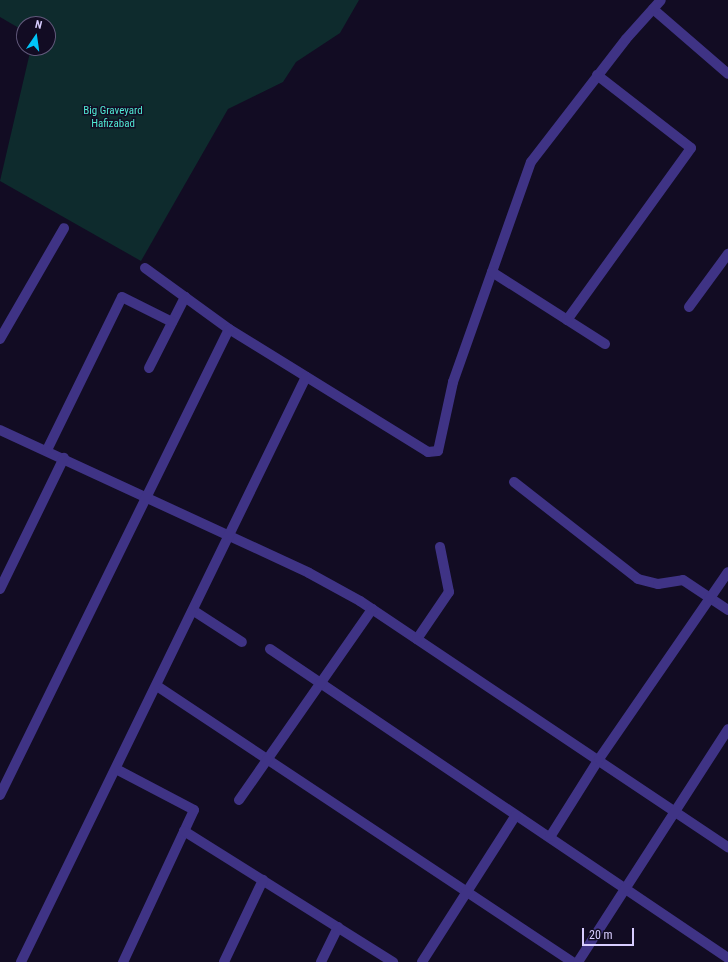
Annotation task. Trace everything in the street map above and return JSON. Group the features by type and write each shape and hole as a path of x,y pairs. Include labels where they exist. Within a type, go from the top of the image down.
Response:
{"street":[{"path":"145,268 229,329 428,452 438,451 454,382 531,162 597,76 661,0"},
{"path":"653,9 728,74"},
{"path":"567,320 691,148 597,76"},
{"path":"0,339 64,228"},
{"path":"689,307 728,254"},
{"path":"492,272 605,344"},
{"path":"47,450 122,297 172,322"},
{"path":"149,368 185,297"},
{"path":"0,795 145,497 229,329"},
{"path":"21,962 194,611 306,377"},
{"path":"0,430 47,450 309,573 372,609 599,759 675,813 728,847"},
{"path":"0,589 64,458"},
{"path":"514,482 638,579 658,584 683,580 728,610"},
{"path":"417,639 449,592 440,547"},
{"path":"550,837 599,759 728,572"},
{"path":"239,800 321,685 372,609"},
{"path":"194,611 242,642"},
{"path":"270,650 728,958"},
{"path":"157,686 573,962"},
{"path":"578,962 728,730"},
{"path":"116,769 194,810 123,962"},
{"path":"422,962 516,815"},
{"path":"184,830 393,962"},
{"path":"224,962 263,880"},
{"path":"321,962 338,927"}],"green space":[{"name":"Big Graveyard Hafizabad","path":"0,0 359,0 340,33 296,62 283,82 228,109 141,261 0,181 29,56 56,56 56,16 16,16 16,26 0,17"}]}
